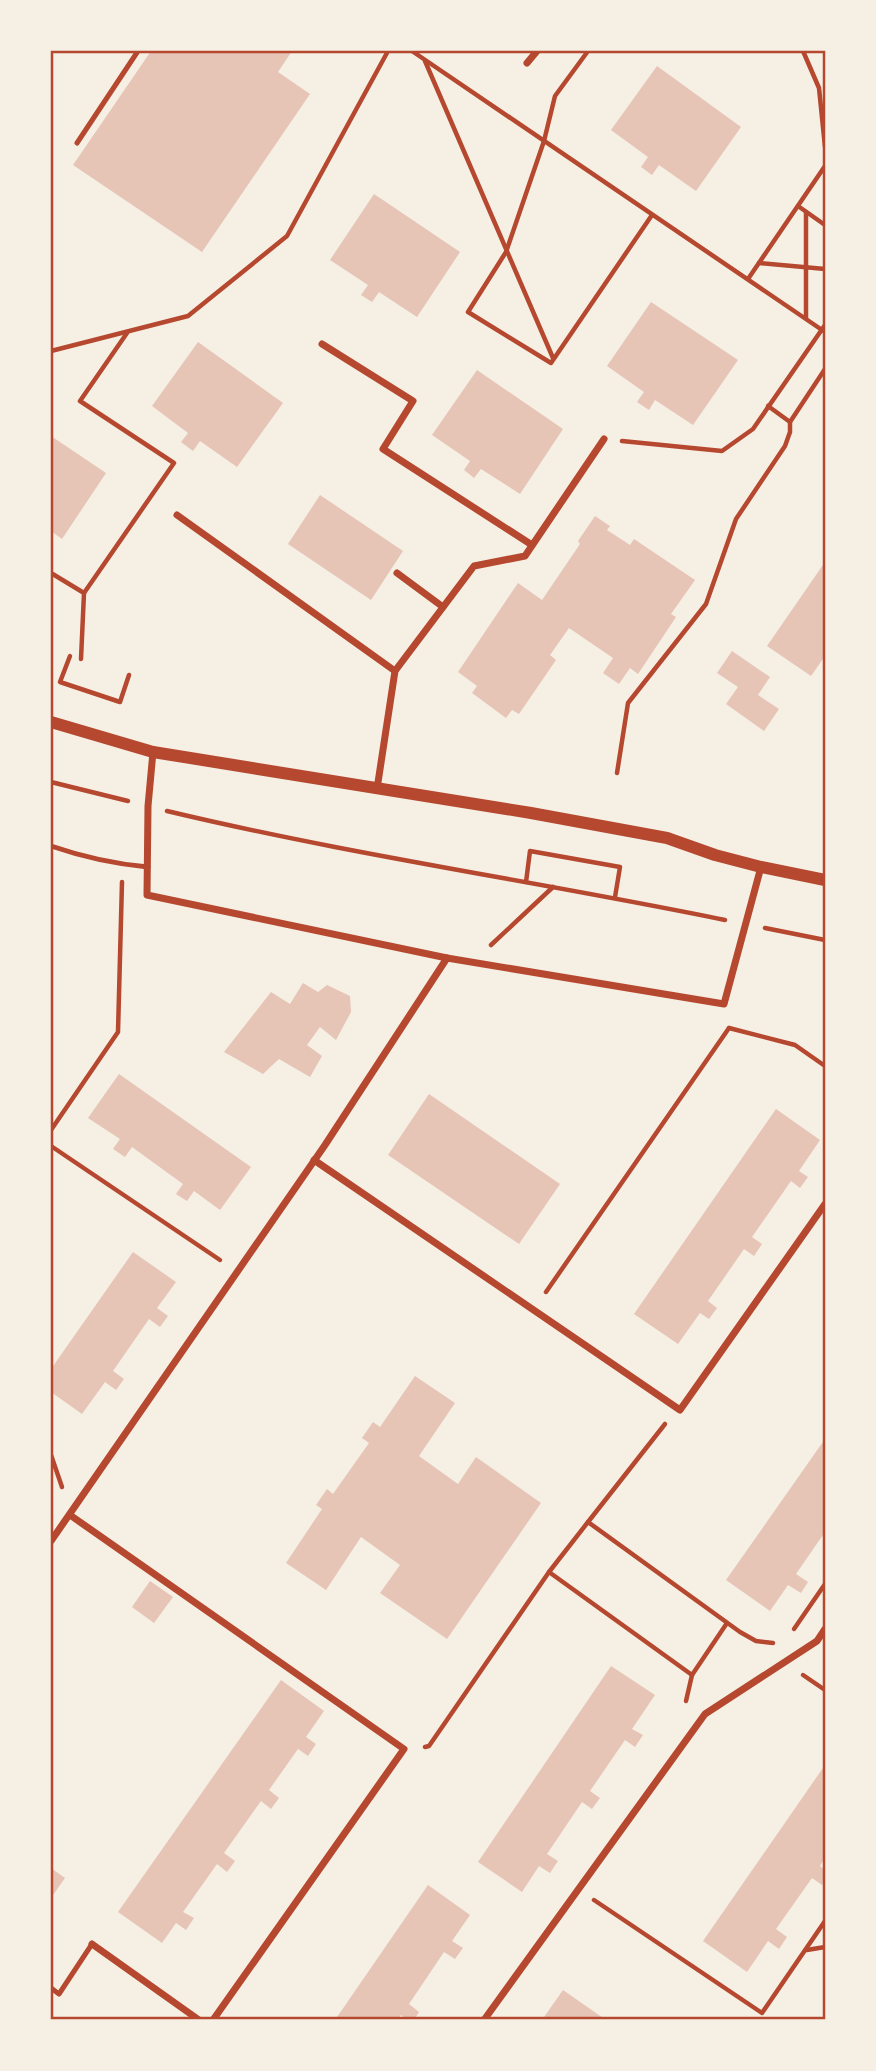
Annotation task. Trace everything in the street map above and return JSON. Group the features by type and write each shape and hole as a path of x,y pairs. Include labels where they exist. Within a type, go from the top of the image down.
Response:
{"street":[{"path":"527,63 537,51"},
{"path":"322,344 413,401 383,449 532,545"},
{"path":"377,789 395,671 474,566 525,556 604,439"},
{"path":"177,515 395,671"},
{"path":"397,573 443,607"},
{"path":"51,722 153,751 667,838 715,855 825,880"},
{"path":"153,751 148,806 147,895 447,958 724,1004 761,867"},
{"path":"51,1541 314,1160 447,958"},
{"path":"314,1160 680,1410 825,1205"},
{"path":"70,1515 404,1749 213,2020"},
{"path":"484,2020 705,1714 817,1640 825,1629"},
{"path":"92,1944 199,2020"}],"lane":[{"path":"77,143 138,51"},
{"path":"51,846 122,865 148,867"},
{"path":"51,1988 59,1994 92,1944"}],"path":[{"path":"51,351 188,316 287,236 388,51"},
{"path":"412,51 824,331"},
{"path":"588,51 555,96 544,141 506,252 468,312 551,363 652,215"},
{"path":"803,51 819,88 825,146"},
{"path":"424,59 554,359"},
{"path":"748,279 825,166"},
{"path":"798,206 825,225"},
{"path":"806,212 806,319"},
{"path":"759,263 825,269"},
{"path":"604,439 722,451 752,429 824,331 825,325"},
{"path":"80,659 83,593 174,463 80,401 128,331"},
{"path":"617,773 628,703 706,604 736,519 785,446 790,422 825,369"},
{"path":"768,406 790,422"},
{"path":"51,573 83,593"},
{"path":"70,656 60,682 120,702 129,675"},
{"path":"51,782 237,828 615,897 825,940"},
{"path":"124,801 124,813"},
{"path":"526,882 530,851 589,860 620,867 615,897"},
{"path":"51,1130 118,1032 122,865"},
{"path":"477,963 492,943 554,886"},
{"path":"533,1310 729,1028 724,1004"},
{"path":"729,1028 795,1045 825,1066"},
{"path":"51,1146 224,1263"},
{"path":"404,1749 429,1746 550,1572 666,1423 680,1410"},
{"path":"588,1522 756,1641 772,1644 780,1641"},
{"path":"550,1572 692,1675 727,1623"},
{"path":"788,1637 825,1584"},
{"path":"579,1889 762,2013"},
{"path":"758,2020 825,1922"},
{"path":"806,1950 825,1947"}],"building":[{"path":"151,51 292,51 278,72 310,94 202,252 73,165"},
{"path":"657,66 741,127 696,191 659,165 652,175 641,167 648,157 611,130"},
{"path":"374,194 460,252 417,317 379,292 372,302 361,295 368,285 330,260"},
{"path":"651,302 738,360 693,425 655,400 649,410 637,402 644,392 607,366"},
{"path":"198,342 283,403 237,467 200,441 193,451 181,442 188,433 152,406"},
{"path":"477,370 563,429 520,494 481,469 474,478 464,470 470,461 432,435"},
{"path":"51,436 106,473 62,539 51,531"},
{"path":"320,495 403,551 371,600 288,544"},
{"path":"595,516 610,526 607,530 630,545 634,539 695,580 671,614 676,617 638,674 630,668 619,684 603,673 613,658 569,628 550,655 556,660 519,714 512,710 506,718 472,693 477,686 458,672 518,583 542,600 580,544 578,541"},
{"path":"825,562 825,656 811,676 767,646"},
{"path":"732,651 770,677 758,695 779,709 764,731 726,704 738,687 717,673"},
{"path":"303,983 318,992 327,985 350,996 351,1012 336,1040 320,1027 307,1045 322,1056 310,1077 279,1059 263,1074 224,1052 271,992 290,1004"},
{"path":"119,1074 251,1167 220,1210 194,1191 187,1201 176,1194 183,1184 132,1147 125,1157 113,1149 120,1139 88,1118"},
{"path":"429,1094 560,1184 519,1244 388,1155"},
{"path":"776,1109 820,1140 799,1171 808,1177 800,1188 791,1181 752,1237 762,1244 754,1256 744,1249 708,1301 717,1308 709,1319 700,1313 678,1344 634,1314"},
{"path":"133,1252 176,1282 157,1308 168,1316 160,1327 149,1319 113,1371 124,1379 116,1390 105,1382 82,1414 51,1392 51,1369"},
{"path":"415,1376 455,1403 419,1456 458,1484 476,1457 541,1503 447,1639 380,1593 400,1565 361,1537 326,1590 286,1563 322,1509 316,1505 327,1489 333,1494 369,1443 362,1438 373,1422 380,1427"},
{"path":"825,1439 825,1532 796,1574 808,1582 801,1593 788,1585 770,1611 726,1580"},
{"path":"150,1581 173,1597 154,1623 132,1607"},
{"path":"611,1666 655,1695 632,1729 643,1735 635,1747 625,1740 590,1791 600,1798 592,1809 582,1802 547,1854 558,1861 550,1873 539,1866 522,1892 478,1862"},
{"path":"281,1680 324,1711 306,1737 316,1744 308,1756 298,1749 269,1790 279,1798 271,1809 261,1801 224,1853 235,1861 227,1872 217,1864 183,1912 194,1918 186,1930 176,1923 162,1943 118,1912"},
{"path":"825,1765 825,1858 820,1866 825,1870 825,1880 822,1885 812,1878 776,1929 787,1937 779,1949 768,1941 747,1972 703,1941"},
{"path":"51,1868 65,1878 51,1898"},
{"path":"428,1885 470,1915 452,1941 463,1948 455,1959 444,1952 409,2004 419,2012 414,2020 407,2020 401,2015 397,2020 335,2020"},
{"path":"563,1990 606,2020 542,2020"}]}
